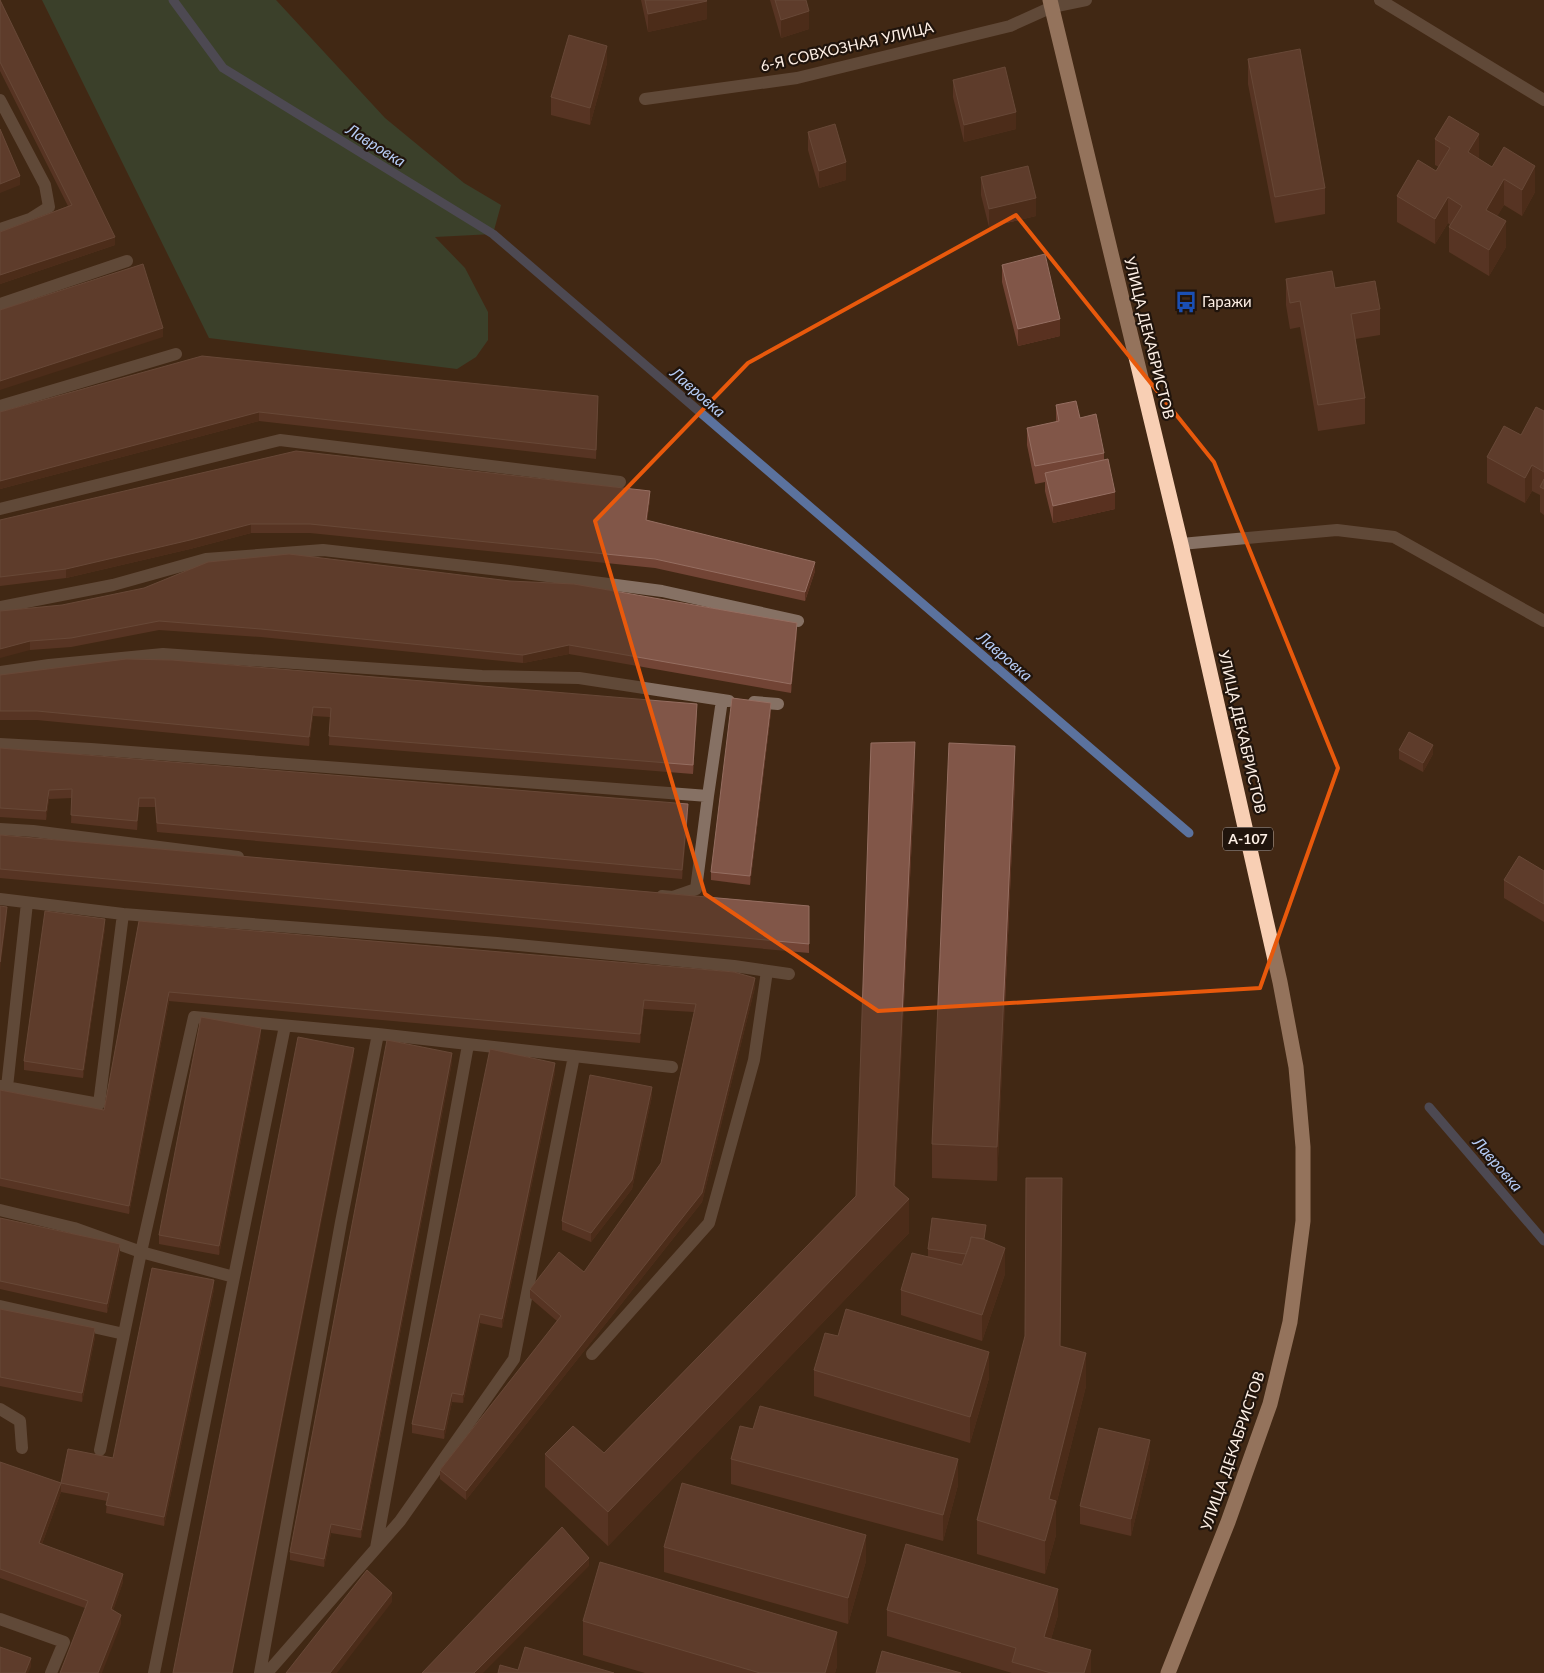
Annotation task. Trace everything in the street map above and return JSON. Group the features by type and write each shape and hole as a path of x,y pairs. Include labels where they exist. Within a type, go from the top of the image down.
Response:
{"highway":[{"name":"УЛИЦА ДЕКАБРИСТОВ","path":"1051,4 1181,544 1280,982 1296,1067 1303,1147 1303,1221 1290,1322 1270,1404 1228,1522 1168,1673"}],"street":[{"name":"6-Я СОВХОЗНАЯ УЛИЦА","path":"645,99 796,78 1010,26 1051,4 1086,0"},
{"path":"1380,0 1544,100"},
{"path":"0,230 30,219 49,207 45,185 1,106"},
{"path":"0,304 127,261"},
{"path":"0,406 176,354"},
{"path":"0,509 280,440 620,482"},
{"path":"1181,544 1337,530 1394,537 1544,621"},
{"path":"0,607 113,585 206,560 323,550 509,571 662,592 798,621"},
{"path":"0,672 49,665 162,654 482,676 579,678 722,700 778,704"},
{"path":"653,895 673,897 696,889 722,700"},
{"path":"0,744 91,749 708,796"},
{"path":"0,829 33,831 248,858"},
{"path":"0,900 124,914 497,942 767,970 789,974"},
{"path":"27,903 4,1086 99,1104 124,914"},
{"path":"592,1354 708,1223 754,1060 767,970"},
{"path":"100,1450 141,1252 194,1017 378,1034 672,1067"},
{"path":"154,1673 285,1026"},
{"path":"260,1673 341,1222 378,1034"},
{"path":"376,1548 468,1045"},
{"path":"267,1673 400,1521 514,1359 574,1056"},
{"path":"0,1210 74,1228 141,1252 234,1277"},
{"path":"0,1306 124,1334"},
{"path":"0,1410 20,1421 22,1448"},
{"path":"0,1619 64,1642 51,1673"}],"highlighted area":[{"path":"1016,215 1214,462 1338,768 1260,988 878,1011 705,894 595,521 748,363"}],"green space":[{"path":"42,0 276,0 385,118 464,183 501,205 493,234 435,237 465,268 488,312 488,340 476,357 457,369 209,338"}],"building":[{"path":"0,0 115,237 0,275 0,232 72,205 0,62"},
{"path":"645,0 706,0 707,1 648,14"},
{"path":"775,0 806,0 809,11 781,20"},
{"path":"569,35 607,46 590,108 551,97"},
{"path":"1300,49 1325,188 1275,197 1248,59"},
{"path":"1005,67 1016,112 964,125 953,80"},
{"path":"1449,116 1479,134 1468,152 1492,167 1504,147 1535,166 1522,190 1504,179 1486,210 1506,221 1489,250 1449,227 1462,206 1448,197 1435,219 1397,196 1418,160 1436,171 1450,148 1435,139"},
{"path":"835,124 846,162 819,171 808,132"},
{"path":"0,129 20,176 0,184"},
{"path":"1028,166 1036,198 989,209 981,177"},
{"path":"1045,254 1060,319 1018,329 1002,265"},
{"path":"143,264 163,328 0,381 0,310"},
{"path":"1332,271 1335,288 1375,281 1380,309 1351,314 1365,398 1318,405 1300,301 1290,303 1286,279"},
{"path":"202,356 598,396 596,450 259,412 0,481 0,412"},
{"path":"1076,401 1080,418 1096,414 1104,453 1035,466 1027,428 1059,421 1056,405"},
{"path":"1536,407 1544,411 1544,472 1532,465 1525,478 1487,457 1504,426 1521,435"},
{"path":"296,451 650,491 646,520 815,562 805,592 655,559 310,524 251,524 66,569 0,577 0,520"},
{"path":"1108,459 1115,492 1053,506 1045,473"},
{"path":"1544,479 1544,489 1540,487"},
{"path":"289,554 510,581 574,584 797,623 791,684 569,645 523,655 261,629 159,621 71,638 30,641 0,649 0,611 62,605 144,588 208,562"},
{"path":"126,659 172,660 697,704 693,765 329,736 331,708 313,707 309,737 37,711 0,711 0,675"},
{"path":"732,698 771,703 750,876 711,872"},
{"path":"1409,732 1433,745 1423,763 1399,750"},
{"path":"915,742 894,1186 909,1199 608,1512 545,1454 573,1426 604,1453 856,1196 871,743"},
{"path":"949,743 1015,746 997,1147 932,1144"},
{"path":"0,748 688,804 682,870 157,823 155,798 139,798 137,821 71,815 72,789 49,790 46,811 0,808"},
{"path":"0,835 809,906 809,944 0,869"},
{"path":"1519,856 1544,871 1544,904 1504,880"},
{"path":"0,906 7,907 0,962"},
{"path":"45,911 105,919 83,1070 24,1061"},
{"path":"139,921 734,972 755,978 702,1193 466,1491 440,1470 561,1316 530,1289 559,1252 584,1272 661,1163 696,1004 644,1000 640,1034 169,992 129,1206 0,1178 0,1090 104,1110"},
{"path":"201,1017 261,1028 219,1246 159,1235"},
{"path":"298,1037 354,1048 232,1673 173,1673"},
{"path":"387,1040 452,1053 361,1530 331,1524 324,1559 290,1552"},
{"path":"490,1049 555,1063 502,1319 480,1314 463,1395 452,1393 444,1430 412,1424"},
{"path":"590,1075 652,1087 632,1180 591,1233 562,1221"},
{"path":"1026,1178 1062,1178 1060,1346 1086,1353 1049,1499 1056,1501 1045,1541 977,1520 1025,1336"},
{"path":"0,1218 120,1244 107,1304 0,1281"},
{"path":"932,1218 986,1225 984,1239 971,1237 966,1254 928,1249"},
{"path":"971,1237 983,1239 1005,1248 982,1315 901,1290 912,1253 962,1265"},
{"path":"152,1268 214,1280 164,1517 106,1505 109,1493 61,1483 68,1449 113,1458"},
{"path":"0,1309 95,1328 82,1393 0,1377"},
{"path":"846,1309 989,1352 970,1417 814,1370 825,1333 838,1336"},
{"path":"760,1406 958,1459 943,1515 731,1459 740,1426 753,1429"},
{"path":"1099,1428 1150,1440 1131,1519 1080,1506"},
{"path":"0,1462 61,1483 39,1543 123,1574 111,1609 121,1615 98,1673 60,1673 88,1601 0,1569"},
{"path":"682,1483 866,1535 848,1598 664,1547"},
{"path":"562,1527 589,1558 474,1673 422,1673"},
{"path":"906,1544 1058,1589 1044,1637 1091,1650 1084,1673 1051,1673 1012,1662 1016,1648 887,1610"},
{"path":"600,1562 837,1632 825,1673 760,1673 583,1621"},
{"path":"367,1570 392,1593 330,1673 286,1673"},
{"path":"0,1647 31,1658 25,1673 0,1673"},
{"path":"525,1647 614,1673 498,1673 500,1665 518,1670"},
{"path":"882,1651 961,1673 876,1673"}],"waterway":[{"name":"Лавровка","path":"173,0 223,68 493,234 1189,833"},
{"name":"Лавровка","path":"1429,1107 1544,1241"}],"place":[{"name":"Гаражи","path":"1186,302"}]}
